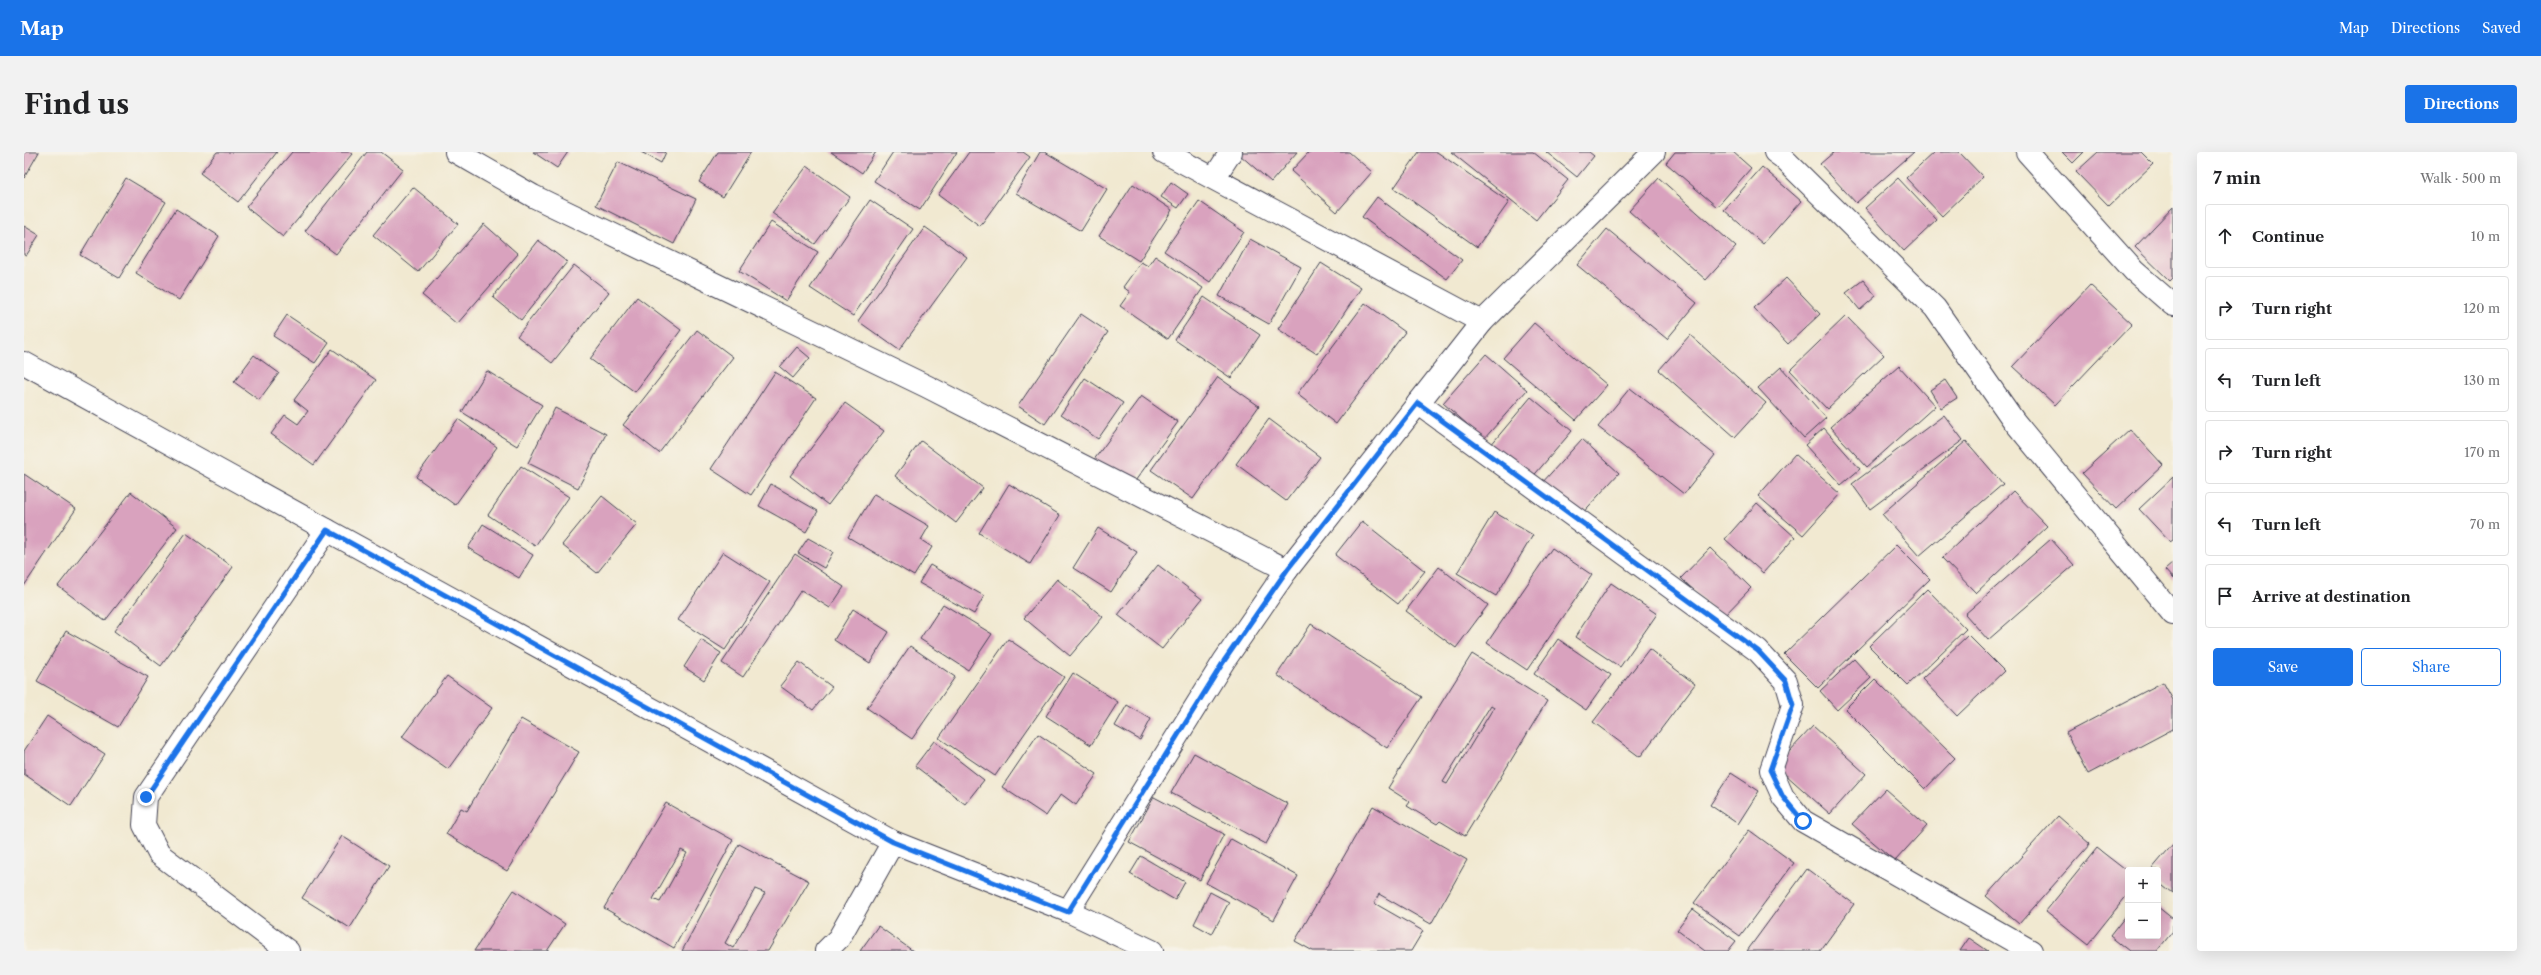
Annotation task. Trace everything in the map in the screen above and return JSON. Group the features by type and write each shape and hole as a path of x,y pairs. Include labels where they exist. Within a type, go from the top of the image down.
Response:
{"street":[{"path":"456,152 533,196 926,386 1287,570"},
{"path":"1164,152 1482,322"},
{"path":"1214,178 1231,152"},
{"path":"1068,912 1224,661 1287,570 1482,322 1654,152"},
{"path":"1775,152 1935,308 2014,421 2173,614"},
{"path":"2027,152 2134,271 2173,305"},
{"path":"24,363 893,842 1068,912 1152,951"},
{"path":"1418,403 1758,651 1786,681 1793,705 1770,770 1783,797 1803,821 2031,951"},
{"path":"288,951 159,854 144,825 146,797 327,530"},
{"path":"826,951 839,938 893,842"}],"building":[{"path":"24,152 39,152 24,178"},
{"path":"217,152 277,152 238,202 200,173"},
{"path":"292,152 349,152 352,154 283,237 246,207"},
{"path":"367,152 381,152 403,169 336,254 305,231"},
{"path":"533,152 568,152 557,168"},
{"path":"641,152 666,152 661,163"},
{"path":"718,152 751,152 723,197 699,182"},
{"path":"831,152 876,152 862,173"},
{"path":"893,152 957,152 920,210 874,181"},
{"path":"969,152 1023,152 1030,157 980,226 938,195"},
{"path":"1040,152 1045,152 1107,189 1081,231 1016,193"},
{"path":"1243,152 1297,152 1271,182 1240,155"},
{"path":"1309,152 1349,152 1372,172 1337,212 1291,171"},
{"path":"1419,152 1437,152 1509,202 1477,247 1394,188"},
{"path":"1451,152 1533,152 1568,180 1536,220"},
{"path":"1546,152 1589,152 1594,156 1577,177"},
{"path":"1675,152 1733,152 1751,168 1717,207 1666,163"},
{"path":"1834,152 1914,152 1856,203 1820,164"},
{"path":"1934,152 1959,152 1983,177 1942,216 1906,178"},
{"path":"2062,152 2084,152 2073,163"},
{"path":"2098,152 2141,152 2153,164 2109,206 2076,172"},
{"path":"618,162 696,199 674,244 596,205"},
{"path":"807,166 850,197 815,244 772,213"},
{"path":"1762,167 1801,201 1763,244 1724,210"},
{"path":"126,178 166,202 119,278 80,255"},
{"path":"1659,178 1736,247 1706,280 1629,211"},
{"path":"1898,178 1937,220 1904,251 1865,208"},
{"path":"1171,182 1188,194 1178,208 1161,197"},
{"path":"1133,184 1172,210 1139,261 1099,236"},
{"path":"413,187 458,224 418,272 373,235"},
{"path":"1377,197 1462,260 1447,279 1362,217"},
{"path":"870,200 913,229 853,316 810,288"},
{"path":"1199,201 1244,232 1210,282 1164,251"},
{"path":"2173,207 2173,278 2170,281 2135,247"},
{"path":"176,209 219,236 179,300 136,273"},
{"path":"771,222 818,252 786,301 739,271"},
{"path":"484,224 518,254 457,324 422,295"},
{"path":"24,226 39,235 26,256 24,255"},
{"path":"925,227 967,257 899,350 858,321"},
{"path":"1607,229 1697,303 1667,339 1577,265"},
{"path":"1250,239 1301,267 1269,324 1219,296"},
{"path":"538,240 567,262 521,320 493,297"},
{"path":"1155,256 1203,288 1168,339 1120,306 1130,292 1123,287 1141,262 1148,266"},
{"path":"1321,263 1361,288 1317,354 1278,329"},
{"path":"574,265 609,292 552,363 517,336"},
{"path":"1786,278 1820,314 1788,344 1754,308"},
{"path":"1863,280 1876,296 1860,310 1846,293"},
{"path":"2090,285 2132,324 2055,405 2013,366"},
{"path":"637,297 681,330 635,392 590,359"},
{"path":"1204,297 1260,335 1231,378 1175,340"},
{"path":"1365,303 1405,332 1336,424 1297,394"},
{"path":"1081,314 1108,332 1045,424 1018,406"},
{"path":"287,315 329,343 315,363 273,336"},
{"path":"1846,316 1884,355 1827,409 1790,370"},
{"path":"1534,323 1607,385 1576,420 1503,358"},
{"path":"697,330 733,357 659,453 623,425"},
{"path":"1690,335 1766,403 1735,437 1659,370"},
{"path":"797,347 810,358 793,378 780,367"},
{"path":"332,349 376,380 314,465 271,434 285,415 298,424 308,411 294,400"},
{"path":"1486,354 1527,390 1484,439 1443,403"},
{"path":"254,355 279,373 259,400 234,382"},
{"path":"1899,366 1935,406 1867,467 1830,427"},
{"path":"1781,367 1826,418 1804,438 1758,388"},
{"path":"487,371 542,405 517,446 462,412"},
{"path":"775,372 816,398 751,495 711,469"},
{"path":"1218,377 1259,406 1193,499 1151,470"},
{"path":"1085,378 1123,403 1098,439 1061,414"},
{"path":"1945,380 1957,398 1941,408 1930,390"},
{"path":"1630,388 1715,455 1684,494 1598,427"},
{"path":"1141,396 1178,422 1130,488 1093,461"},
{"path":"1531,397 1572,431 1530,480 1490,446"},
{"path":"845,403 884,431 828,505 790,476"},
{"path":"555,408 606,434 578,488 528,463"},
{"path":"1944,415 1963,440 1870,509 1852,484"},
{"path":"458,419 497,447 455,505 416,477"},
{"path":"1269,419 1320,457 1286,501 1236,464"},
{"path":"1824,428 1860,469 1841,485 1805,445"},
{"path":"2130,429 2163,465 2116,509 2082,473"},
{"path":"1582,439 1619,473 1579,517 1541,484"},
{"path":"921,441 983,488 956,523 895,476"},
{"path":"1966,441 2003,484 1919,556 1882,514"},
{"path":"1795,454 1840,494 1803,535 1758,496"},
{"path":"521,466 569,497 535,546 488,515"},
{"path":"24,474 76,509 24,586"},
{"path":"2173,477 2173,540 2170,542 2139,509"},
{"path":"771,484 818,511 806,532 759,506"},
{"path":"1009,484 1060,515 1030,564 979,533"},
{"path":"2013,491 2047,526 1976,593 1942,558"},
{"path":"131,492 177,528 105,621 58,586"},
{"path":"874,494 929,526 921,540 932,547 914,576 848,537"},
{"path":"602,496 637,524 597,573 562,545"},
{"path":"1757,503 1795,537 1763,573 1725,539"},
{"path":"1494,512 1533,535 1496,596 1457,573"},
{"path":"1362,521 1425,571 1398,604 1335,555"},
{"path":"483,524 533,555 519,578 468,548"},
{"path":"1098,528 1137,552 1111,592 1073,568"},
{"path":"186,533 233,567 161,666 114,631"},
{"path":"808,538 833,552 824,568 798,553"},
{"path":"2051,539 2074,565 1988,640 1965,614"},
{"path":"1896,545 1930,579 1818,688 1784,654"},
{"path":"1552,548 1592,575 1527,670 1487,643"},
{"path":"1710,548 1751,588 1722,618 1681,578"},
{"path":"723,552 770,582 725,650 678,620"},
{"path":"795,554 844,587 830,608 801,590 743,677 722,663"},
{"path":"2173,563 2173,579 2165,570"},
{"path":"930,565 984,596 974,614 919,583"},
{"path":"1158,565 1202,599 1162,649 1118,615"},
{"path":"1439,567 1488,605 1456,648 1406,611"},
{"path":"1057,579 1103,617 1070,656 1024,618"},
{"path":"1611,583 1657,614 1620,667 1575,637"},
{"path":"1927,589 1966,629 1908,685 1869,646"},
{"path":"943,604 992,634 968,670 920,639"},
{"path":"853,609 889,632 870,663 834,640"},
{"path":"1311,624 1422,697 1387,748 1277,675"},
{"path":"66,631 148,677 118,727 37,681"},
{"path":"1968,635 2004,671 1957,716 1922,679"},
{"path":"1008,639 1064,677 995,776 939,738"},
{"path":"1558,639 1611,675 1586,710 1534,674"},
{"path":"701,640 721,653 704,680 684,667"},
{"path":"910,646 955,677 912,739 867,708"},
{"path":"1649,649 1695,684 1640,757 1593,722"},
{"path":"1472,654 1547,701 1465,836 1440,821 1437,824 1407,806 1410,802 1388,788","holes":["1491,705 1494,707 1447,784 1443,782"]},
{"path":"1854,659 1871,678 1837,710 1820,691"},
{"path":"799,662 832,687 813,710 780,686"},
{"path":"1073,673 1118,702 1091,745 1046,716"},
{"path":"447,676 492,708 448,769 402,737"},
{"path":"1875,679 1955,758 1925,789 1845,709"},
{"path":"2163,682 2173,700 2173,729 2088,774 2066,733"},
{"path":"1127,705 1151,719 1140,740 1115,726"},
{"path":"47,716 105,754 71,806 24,774 24,751"},
{"path":"521,719 579,752 507,871 446,834 461,808 467,811"},
{"path":"1813,726 1866,774 1830,814 1776,766"},
{"path":"1038,734 1097,774 1076,805 1061,794 1046,816 1002,787"},
{"path":"934,741 984,780 965,804 915,766"},
{"path":"1194,753 1288,804 1266,844 1171,793"},
{"path":"1731,773 1759,791 1738,824 1710,805"},
{"path":"1885,789 1927,826 1895,861 1852,824"},
{"path":"1154,797 1224,834 1200,880 1129,842"},
{"path":"666,803 733,840 674,948 604,908","holes":["681,850 687,853 660,902 653,899"]},
{"path":"1373,806 1467,860 1431,924 1379,894 1374,903 1423,931 1411,951 1313,951 1295,941"},
{"path":"2058,816 2090,844 2019,924 1986,896"},
{"path":"1749,830 1794,863 1740,936 1694,903"},
{"path":"342,836 389,866 350,928 302,898"},
{"path":"1231,839 1298,876 1274,920 1206,883"},
{"path":"739,844 809,881 768,951 682,951","holes":["755,889 765,893 733,948 725,943"]},
{"path":"2173,844 2173,894 2161,884 2161,867 2154,867"},
{"path":"2097,848 2125,870 2125,898 2088,944 2046,911"},
{"path":"1141,856 1185,882 1175,900 1130,874"},
{"path":"1807,869 1854,904 1820,951 1747,951"},
{"path":"514,890 565,924 547,951 474,951"},
{"path":"1210,892 1229,902 1212,934 1194,924"},
{"path":"1693,909 1736,941 1728,951 1705,951 1677,930"},
{"path":"2161,909 2173,919 2173,931 2157,951 2129,951 2110,936 2125,917 2125,939 2161,939"},
{"path":"878,926 913,951 860,951"},
{"path":"1969,938 1988,951 1960,951"}],"route":[{"path":"146,797 327,530 893,842 1068,912 1224,661 1287,570 1418,403 1758,651 1786,681 1793,705 1770,770 1783,797 1803,821"}]}
